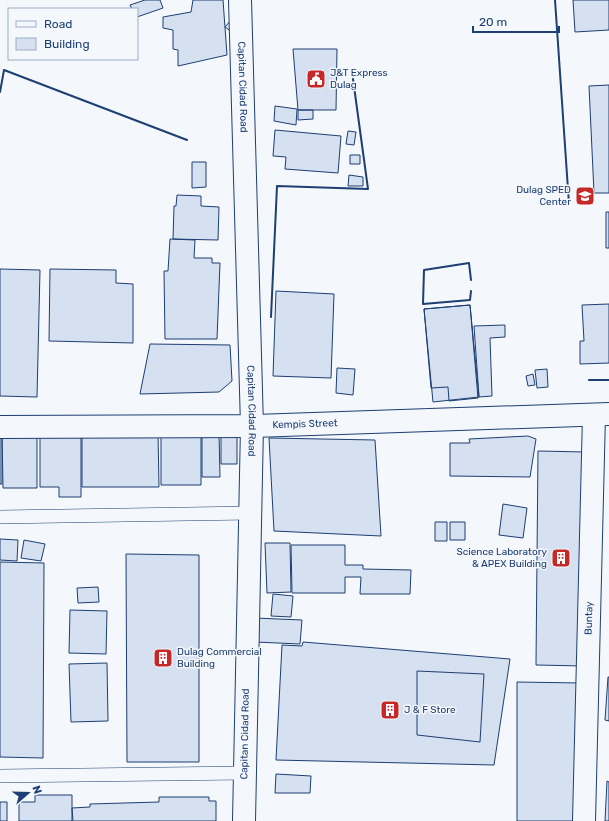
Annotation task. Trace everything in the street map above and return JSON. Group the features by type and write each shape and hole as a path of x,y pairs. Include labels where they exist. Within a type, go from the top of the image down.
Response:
{"street":[{"name":"Capitan Cidad Road","path":"240,0 252,426 244,821"},
{"name":"Kempis Street","path":"0,427 252,426 602,414"},
{"name":"Buntay","path":"584,821 602,414"}],"lane":[{"path":"0,517 250,513"},
{"path":"0,776 244,773"}],"building":[{"path":"145,0 160,0 163,8 138,17 138,8 132,8 130,5"},
{"path":"193,0 223,0 227,55 178,66 178,50 173,49 173,30 163,28 163,17 191,12"},
{"path":"573,0 609,0 609,30 575,32"},
{"path":"231,20 235,23 229,30 225,27"},
{"name":"J&T Express Dulag","path":"293,49 337,49 336,110 298,110"},
{"path":"609,85 609,193 594,193 589,86"},
{"path":"275,106 297,109 296,125 274,121"},
{"path":"298,110 313,110 313,119 298,120"},
{"path":"275,130 341,136 338,173 285,169 286,157 273,156"},
{"path":"348,131 356,132 354,145 346,144"},
{"path":"350,155 360,155 360,164 350,164"},
{"path":"192,162 206,162 206,187 192,188"},
{"path":"349,175 363,177 363,186 348,186"},
{"path":"177,195 201,196 201,206 219,207 218,240 173,239 174,206 176,206"},
{"path":"606,212 609,212 609,248 606,248"},
{"path":"170,239 195,240 194,258 212,258 212,263 220,263 217,339 165,339 164,271 168,271"},
{"path":"0,269 40,270 37,397 0,396"},
{"path":"50,269 116,270 116,283 133,284 133,343 49,341"},
{"path":"276,291 334,294 331,378 273,376"},
{"path":"609,304 609,363 580,364 580,341 584,341 582,305"},
{"path":"470,305 478,398 449,401 448,387 431,388 424,309"},
{"path":"470,305 479,397 433,402 424,309"},
{"path":"505,325 505,337 490,338 492,396 479,397 474,326"},
{"path":"150,344 230,345 232,381 219,392 140,394"},
{"path":"337,368 355,369 353,395 336,393"},
{"path":"547,369 548,387 537,388 535,370"},
{"path":"533,374 535,385 528,386 526,376"},
{"path":"161,431 201,431 201,485 161,485"},
{"path":"81,432 81,497 59,497 59,487 40,487 40,433"},
{"path":"158,432 159,487 82,487 82,433"},
{"path":"221,432 237,432 237,464 221,464"},
{"path":"37,433 37,488 3,488 2,434"},
{"path":"202,433 219,433 220,477 202,477"},
{"path":"0,435 2,435 2,484 0,484"},
{"path":"528,436 536,439 530,477 450,476 450,443 470,443 469,439"},
{"path":"269,438 375,440 381,536 274,531"},
{"name":"Science Laboratory & APEX Building","path":"538,451 586,452 584,666 536,665"},
{"path":"503,504 527,508 523,538 499,535"},
{"path":"435,522 447,522 447,541 435,541"},
{"path":"450,522 465,522 465,540 450,540"},
{"path":"0,539 18,540 17,561 0,560"},
{"path":"24,540 45,544 41,561 21,558"},
{"path":"265,543 290,543 291,592 267,593"},
{"path":"291,545 345,545 345,565 363,565 363,569 411,570 410,594 360,594 361,577 345,577 345,593 292,593"},
{"name":"Dulag Commercial Building","path":"126,554 199,555 199,762 127,762"},
{"path":"0,562 44,563 43,758 0,757"},
{"path":"98,587 99,602 78,603 77,588"},
{"path":"273,594 293,596 291,617 271,616"},
{"path":"70,610 107,611 106,654 69,653"},
{"path":"255,618 302,620 300,644 255,642"},
{"name":"J & F Store","path":"303,642 510,659 494,765 276,760 282,645 302,646"},
{"path":"107,663 108,721 71,722 69,664"},
{"path":"417,671 484,674 480,742 417,735"},
{"path":"609,677 609,721 605,720"},
{"path":"517,682 581,683 580,821 517,821"},
{"path":"276,774 311,776 310,793 275,793"},
{"path":"607,781 609,782 609,821 605,821"},
{"path":"35,795 72,795 72,821 19,821 19,802 35,802"},
{"path":"159,797 209,797 209,801 216,801 216,821 73,821 72,808 90,807 90,804 159,802"},
{"path":"0,802 7,802 7,821 0,821"}],"wall":[{"path":"555,0 569,204"},
{"path":"0,92 4,70 187,140"},
{"path":"271,317 277,186 368,189 353,79"},
{"path":"471,280 469,263 424,270 423,304 470,300 471,291"},
{"path":"589,380 609,380"}],"place":[{"name":"J&T Express Dulag","path":"316,79"},
{"name":"Dulag SPED Center","path":"585,196"},
{"name":"Science Laboratory & APEX Building","path":"561,558"},
{"name":"Dulag Commercial Building","path":"163,658"},
{"name":"J & F Store","path":"390,710"}]}
